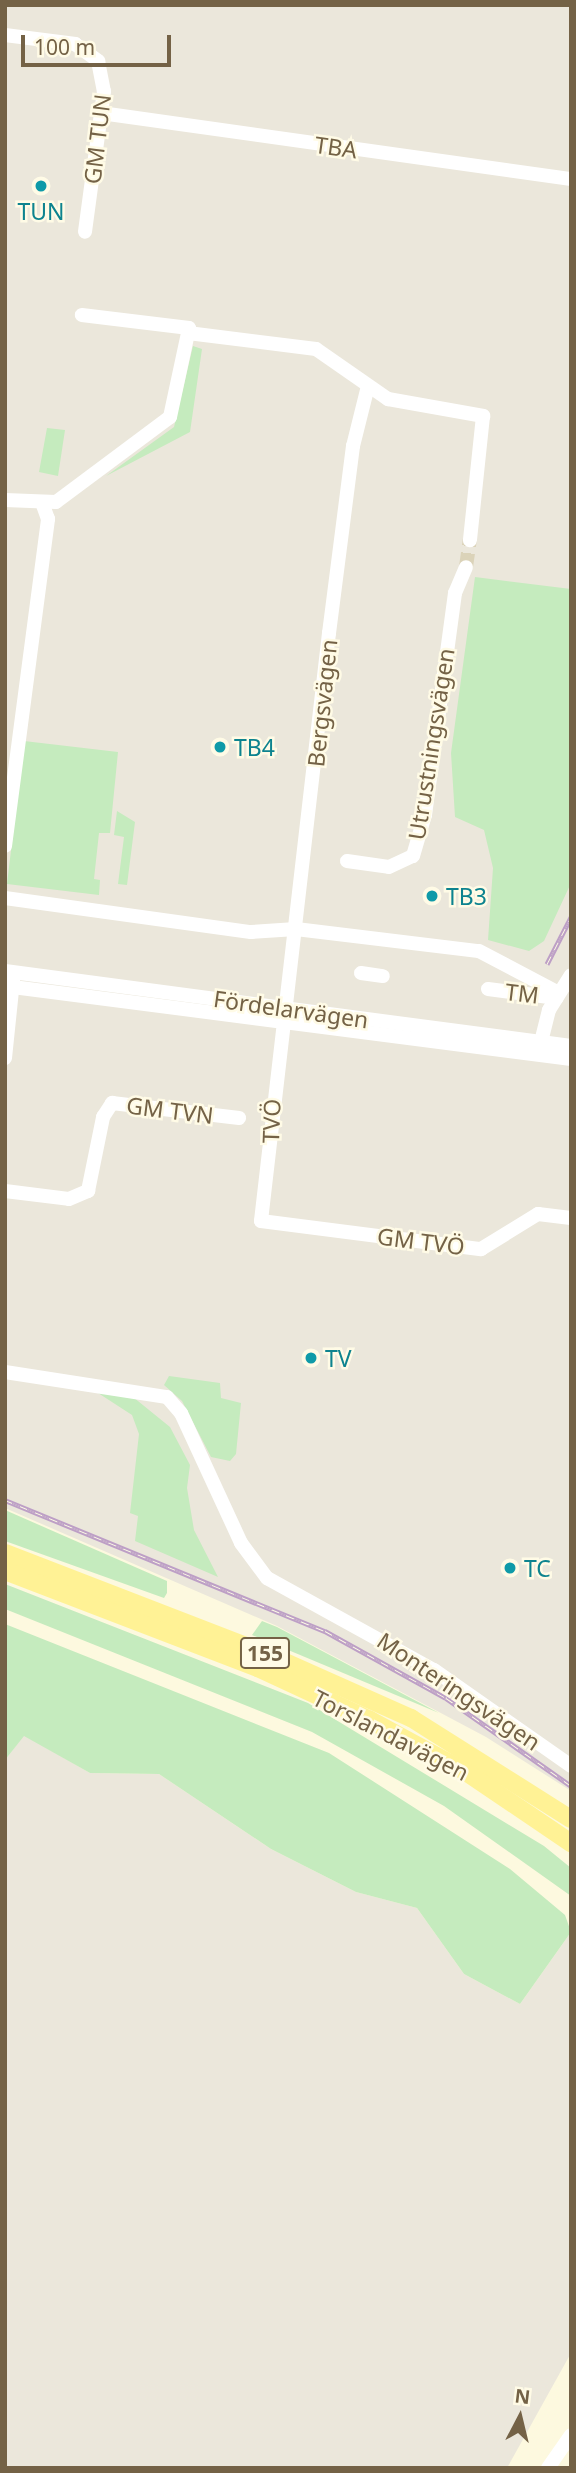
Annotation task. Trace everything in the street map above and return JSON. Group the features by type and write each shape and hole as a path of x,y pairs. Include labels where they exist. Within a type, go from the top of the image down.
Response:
{"main road":[{"name":"Torslandavägen","path":"5,1553 267,1654 411,1718 571,1819"},
{"name":"Torslandavägen","path":"5,1570 258,1668 370,1720 467,1772 571,1843"}],"street":[{"name":"GM TUN","path":"5,35 90,52 102,71 101,113 85,232"},
{"name":"TBA","path":"101,113 571,179"},
{"path":"82,315 316,349 388,399 483,416 470,540"},
{"path":"5,500 43,505 71,494 165,423 189,330"},
{"name":"Bergsvägen","path":"283,1015 296,929 353,446 368,386"},
{"path":"5,846 48,519 43,505"},
{"name":"Utrustningsvägen","path":"347,861 389,866 412,856 425,816 455,593 466,567"},
{"path":"5,898 251,932 296,929 479,951 558,995"},
{"path":"361,973 383,976"},
{"path":"539,1048 558,995 571,975"},
{"path":"5,1058 9,982"},
{"name":"Fördelarvägen","path":"9,982 539,1048 571,1046"},
{"name":"TM","path":"488,989 558,995"},
{"name":"TVÖ","path":"261,1221 283,1015"},
{"name":"Fördelarvägen","path":"539,1048 571,1059"},
{"name":"GM TVN","path":"5,1191 69,1199 89,1191 103,1117 113,1103 239,1118"},
{"name":"GM TVÖ","path":"261,1221 481,1249 538,1214 571,1217"},
{"name":"Monteringsvägen","path":"5,1372 167,1397 181,1413 241,1543 267,1578 434,1670 571,1766"},
{"path":"548,2468 571,2435"}],"shaded area":[{"path":"5,5 571,5 571,1791 486,1737 277,1626 5,1508"},
{"path":"24,1735 90,1773 159,1774 271,1849 356,1892 417,1908 464,1974 520,2004 571,1932 571,2353 507,2468 5,2468 5,1760"}],"green space":[{"path":"193,346 202,349 190,432 106,476 174,427"},
{"path":"47,428 65,430 58,476 39,472"},
{"path":"475,577 571,589 571,883 544,941 529,951 488,940 493,868 484,830 455,817 451,753"},
{"path":"24,741 118,752 110,833 99,833 94,879 100,880 99,895 7,884"},
{"path":"117,811 135,822 127,885 118,884 124,837 114,835"},
{"path":"169,1376 220,1383 221,1398 241,1403 236,1454 230,1461 211,1457 182,1401 164,1385"},
{"path":"95,1391 133,1397 170,1427 190,1465 187,1488 194,1530 218,1577 135,1541 138,1516 130,1513 139,1434 132,1415"},
{"path":"5,1510 167,1581 167,1593 164,1598 5,1541"},
{"path":"5,1584 308,1703 544,1846 571,1868 571,1896 444,1806 312,1732 5,1609"},
{"path":"262,1621 277,1627 439,1713 252,1635"},
{"path":"5,1624 329,1753 510,1869 565,1915 571,1932 520,2004 464,1974 417,1908 356,1892 271,1849 159,1774 90,1773 24,1736 5,1760"}],"tunnel":[{"path":"466,567 470,540"}],"railway":[{"path":"547,964 571,917"},
{"path":"5,1500 325,1631 446,1698 571,1786"}],"place":[{"name":"TUN","path":"41,186"},
{"name":"TB4","path":"220,747"},
{"name":"TB3","path":"432,896"},
{"name":"TV","path":"311,1358"},
{"name":"TC","path":"510,1568"}]}
